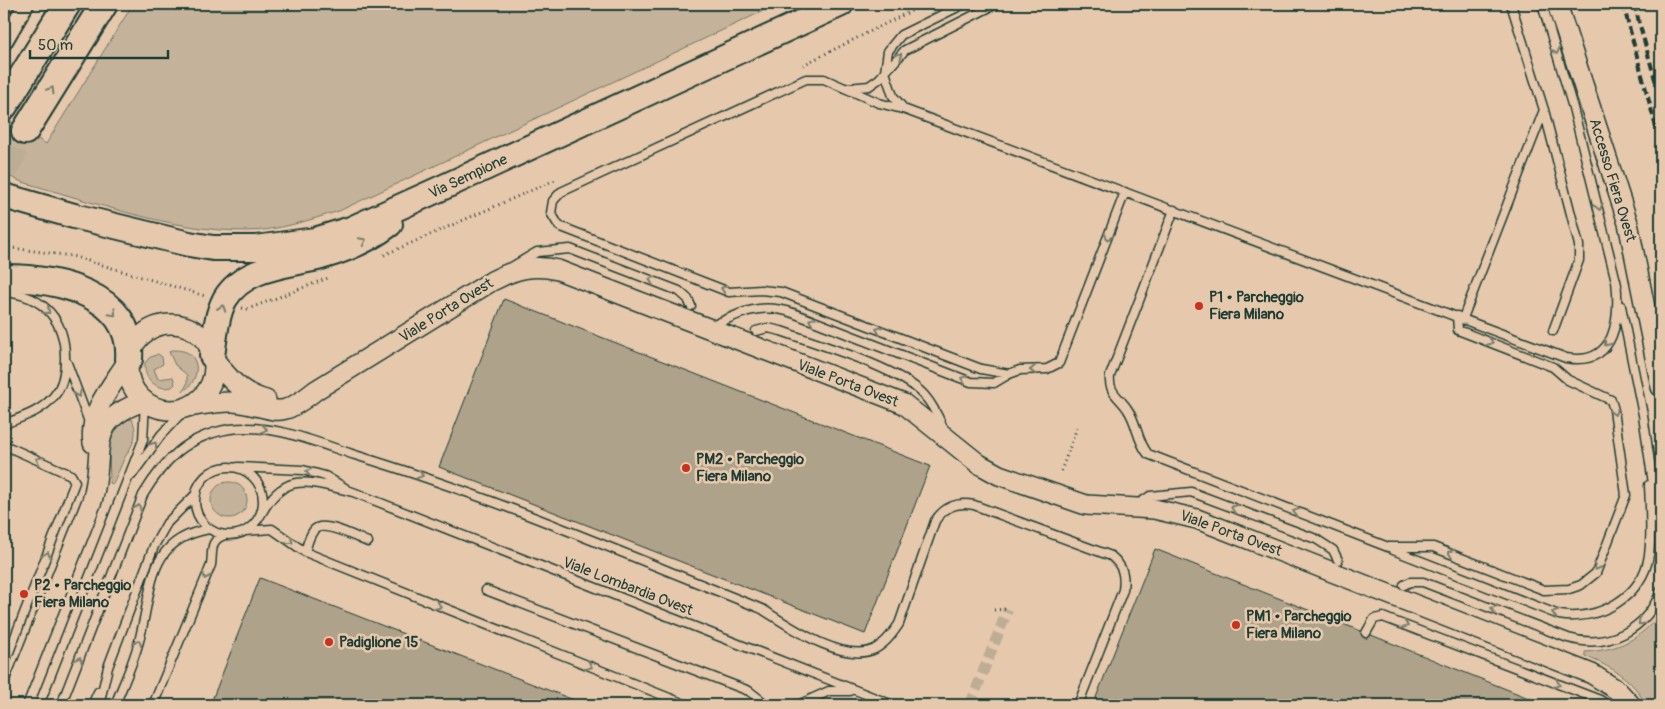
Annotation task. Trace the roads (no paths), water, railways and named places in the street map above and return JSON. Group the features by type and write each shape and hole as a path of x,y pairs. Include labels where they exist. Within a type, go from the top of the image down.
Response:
{"highway":[{"path":"4,106 67,4"},
{"path":"25,131 104,4"},
{"path":"4,278 57,283 82,291 102,302 122,324 130,346 129,359"}],"main road":[{"name":"Via Sempione","path":"4,196 74,216 213,248 256,248 294,245 335,234 435,191 833,5"},
{"path":"212,356 218,319 224,303 240,283 266,269 321,258 356,245 375,236 435,191"},
{"name":"Via Sempione","path":"4,209 74,216"}],"street":[{"path":"4,42 26,4"},
{"name":"Accesso Fiera Ovest","path":"1557,4 1628,223 1657,358 1661,387"},
{"name":"Viale Porta Ovest","path":"187,407 227,402 280,411 296,406 316,390 492,281 522,268 544,267 558,270 904,404 979,464 999,475 1086,505 1169,511 1197,519 1592,674 1618,690 1630,705"},
{"path":"98,469 92,434 94,416 129,359 135,344 147,333 159,327 174,324 190,329 198,334 208,347 214,366 210,384 201,398 187,407 165,410 145,401 131,383 129,359"},
{"name":"Viale Porta Ovest","path":"212,356 228,379 252,396 278,400 316,390"},
{"path":"11,705 92,501 98,469 100,435 110,419 123,409 145,401"}],"lane":[{"path":"906,110 893,96 885,72 888,51 901,35 964,4"},
{"path":"845,87 860,88 869,86 905,50 996,4"},
{"path":"1511,4 1544,110 1580,252 1579,260 1553,331"},
{"path":"1542,4 1573,108 1616,280 1649,455 1661,538"},
{"path":"1009,374 973,366 781,292 761,290 730,292 559,226 552,218 553,201 561,192 799,82 818,78 845,87 879,103 906,110 1558,355 1587,359 1604,348 1611,339 1618,315 1616,280"},
{"path":"1388,548 1433,547 1544,590 1576,587 1589,579 1600,565 1626,495 1625,473 1611,400 1568,380 1553,367 1458,330 1460,317 1544,110"},
{"path":"707,328 741,311 752,308 772,307 793,313 971,382 994,383 1020,370 1047,369 1059,363 1126,192"},
{"path":"1174,210 1110,376 1111,389 1128,409 1144,449 1148,454 1559,615 1577,617 1597,613 1615,604 1632,591 1645,569 1650,537 1649,455"},
{"path":"492,281 537,252 570,248 679,291 688,299 691,306"},
{"path":"4,292 32,299 50,312 61,330 71,378 86,411 92,434"},
{"path":"756,331 768,328 781,330 896,375 924,395 934,408 946,437"},
{"path":"4,424 39,409 55,396 63,378 65,353"},
{"path":"39,705 143,440 145,401"},
{"path":"126,485 161,435 187,407"},
{"path":"61,705 143,495 153,478 172,456 197,440 229,429 247,428 283,433 430,477 762,608 816,640 842,651 858,653 875,649 890,638 899,624 935,521 941,512 962,502 974,504 1110,556 1120,564 1125,578 1123,590 1078,705"},
{"path":"4,445 71,475 75,482 4,666"},
{"path":"225,535 215,533 209,529 197,513 196,494 200,483 208,474 218,468 230,467 250,474 257,481 263,495 260,516 254,525 245,531"},
{"name":"Viale Lombardia Ovest","path":"230,467 308,471 325,476 353,492 893,705"},
{"name":"Viale Lombardia Ovest","path":"260,516 276,492 293,484 312,483 353,492"},
{"path":"1134,507 1150,496 1191,492 1316,539 1333,550 1338,560"},
{"path":"92,705 160,534 167,523 196,494"},
{"path":"305,552 312,532 321,526 328,526 368,542"},
{"path":"115,705 138,645 154,572 163,554 176,540 194,532 209,529"},
{"path":"153,705 211,565 215,539 245,531 272,529 305,552 687,705"},
{"path":"1404,585 1410,582 1423,582 1568,638 1589,642 1607,641 1634,628 1649,613 1656,603 1661,590"},
{"path":"486,590 749,691 767,705"},
{"path":"1366,633 1374,619 1383,617 1587,695 1607,705"},
{"path":"99,705 108,667"},
{"path":"798,705 829,691 861,692"}],"tunnel":[{"path":"4,171 25,131"},
{"path":"970,705 1008,609"}],"railway":[{"path":"1623,4 1661,146"},
{"path":"1634,4 1661,101"}],"place":[{"name":"P1 • Parcheggio Fiera Milano","path":"1199,306"},
{"name":"PM2 • Parcheggio Fiera Milano","path":"686,468"},
{"name":"P2 • Parcheggio Fiera Milano","path":"24,594"},
{"name":"PM1 • Parcheggio Fiera Milano","path":"1236,625"},
{"name":"Padiglione 15","path":"329,642"}]}
